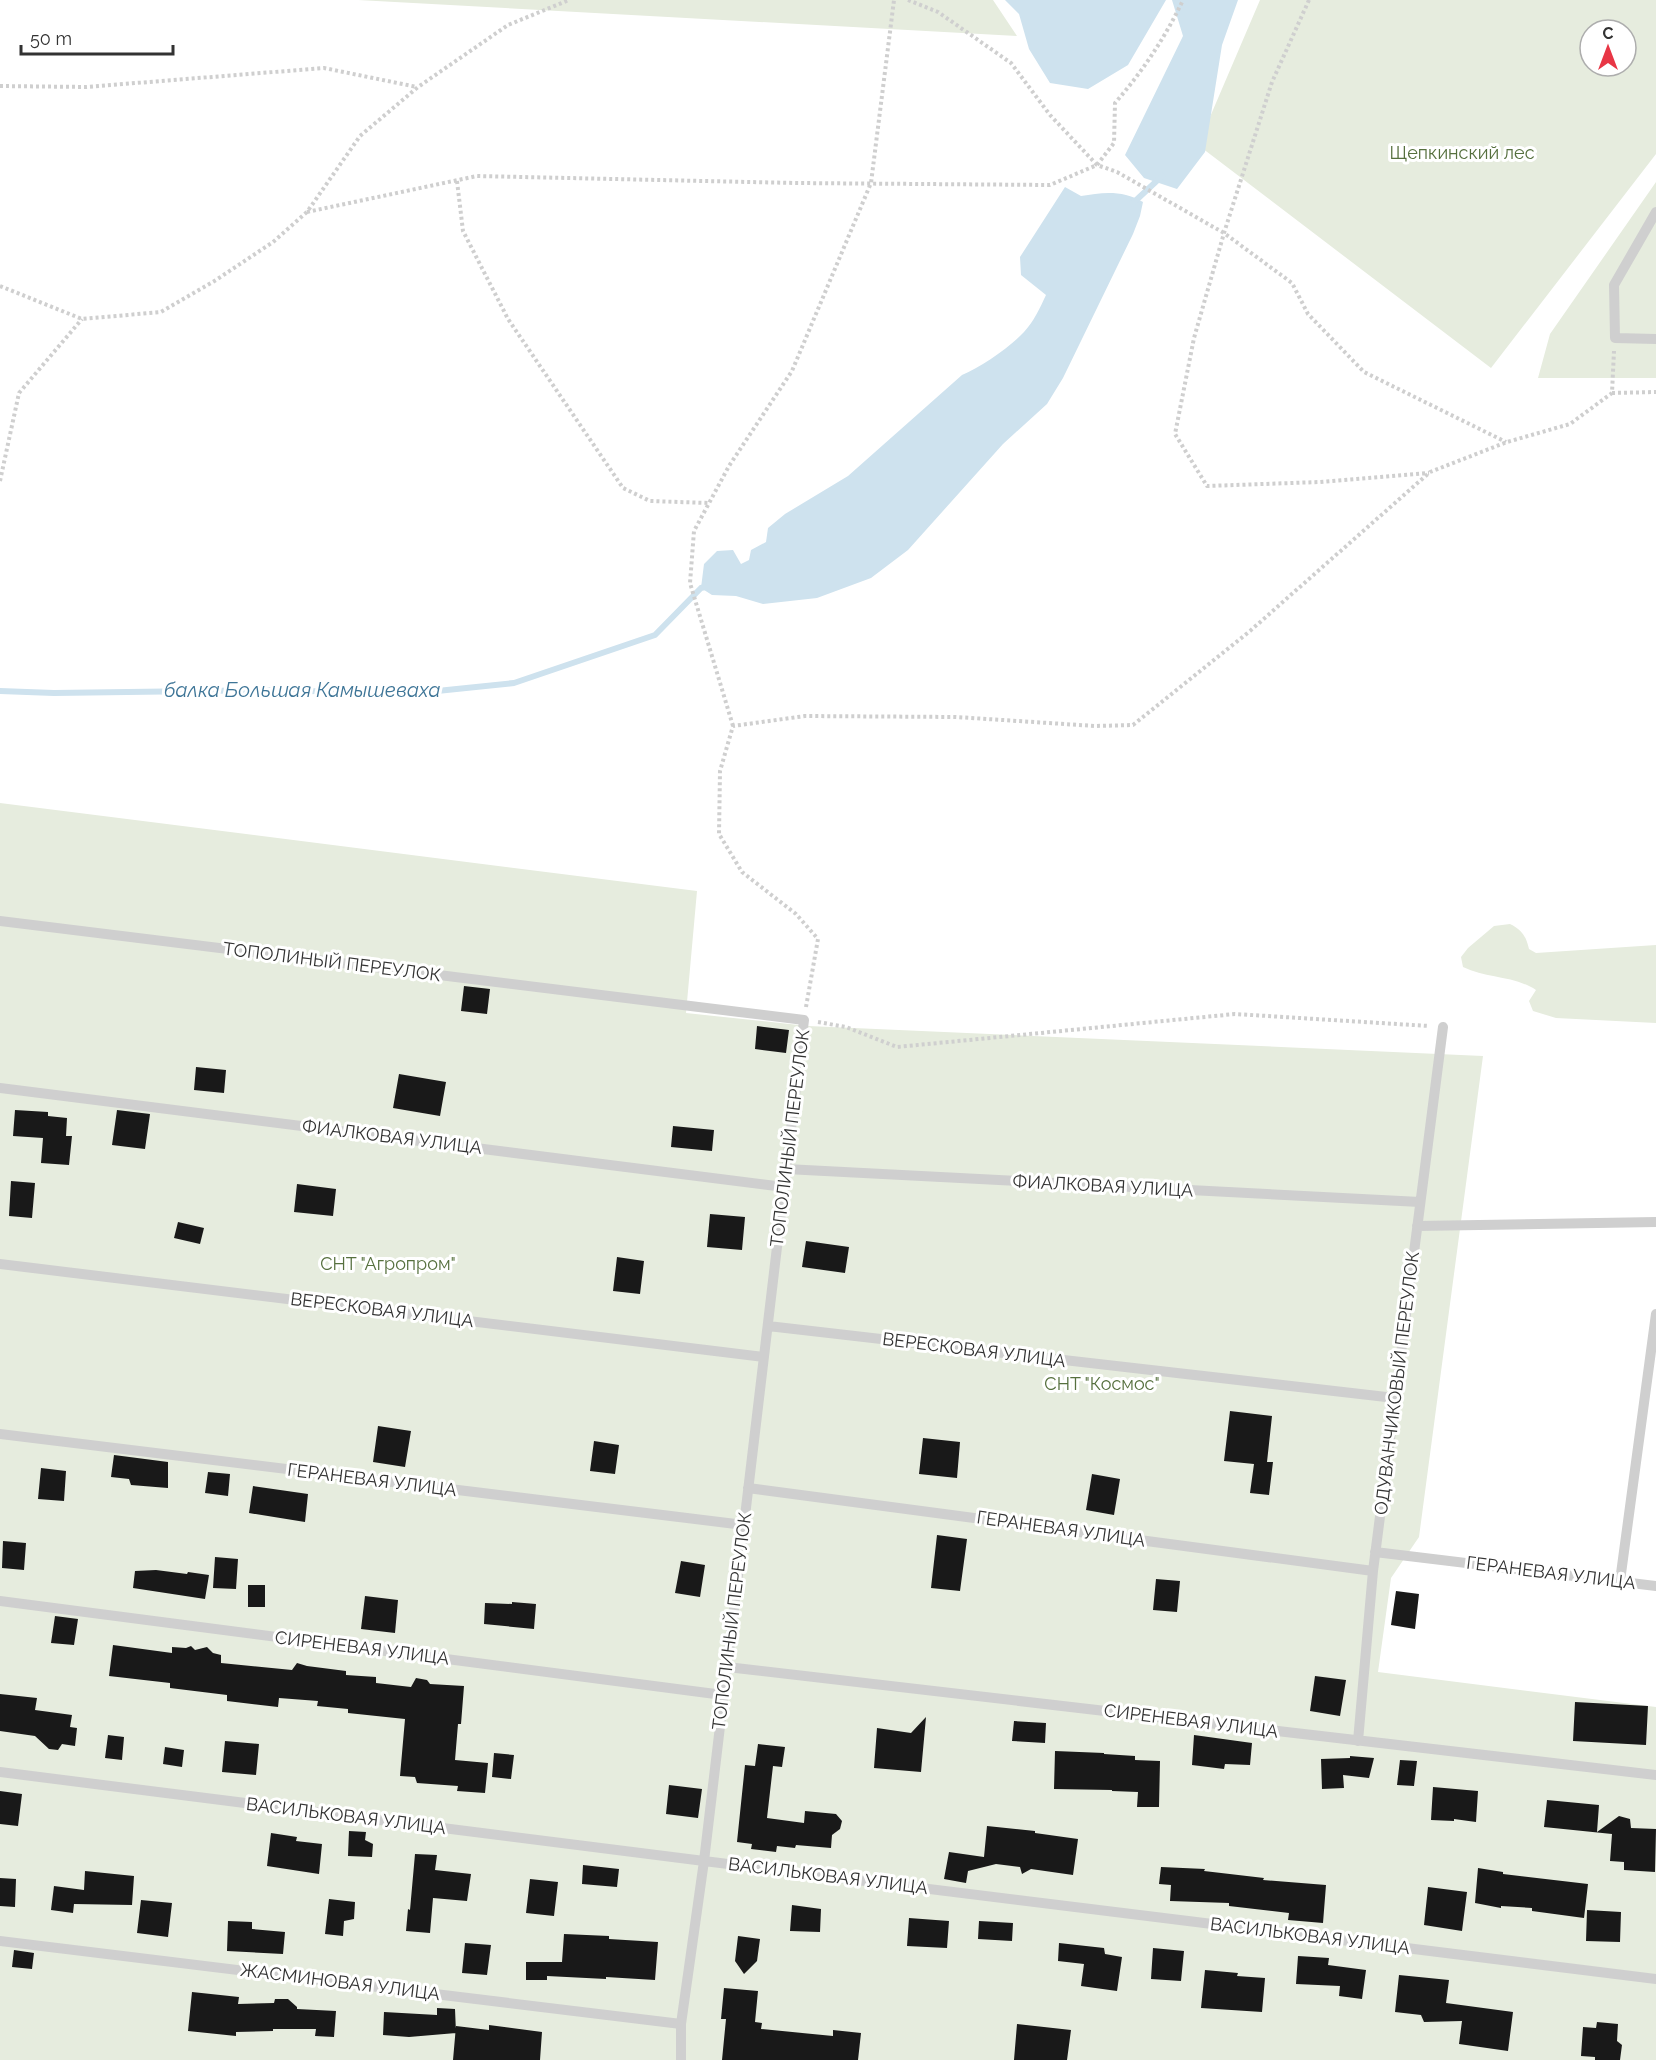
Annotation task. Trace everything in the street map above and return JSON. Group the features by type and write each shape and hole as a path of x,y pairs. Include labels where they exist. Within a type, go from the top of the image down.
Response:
{"lane":[{"path":"1656,212 1614,285 1615,338 1656,339"},
{"name":"ТОПОЛИНЫЙ ПЕРЕУЛОК","path":"0,921 804,1020 704,1861 681,2024 681,2060"},
{"name":"ОДУВАНЧИКОВЫЙ ПЕРЕУЛОК","path":"1358,1741 1375,1552 1443,1027"},
{"name":"ФИАЛКОВАЯ УЛИЦА","path":"0,1088 784,1187"},
{"name":"ФИАЛКОВАЯ УЛИЦА","path":"786,1170 1420,1202"},
{"path":"1417,1226 1656,1222"},
{"name":"ВЕРЕСКОВАЯ УЛИЦА","path":"0,1264 764,1357"},
{"path":"1620,1581 1656,1314"},
{"name":"ВЕРЕСКОВАЯ УЛИЦА","path":"768,1326 1395,1398"},
{"name":"ГЕРАНЕВАЯ УЛИЦА","path":"0,1434 744,1525"},
{"name":"ГЕРАНЕВАЯ УЛИЦА","path":"748,1488 1373,1570"},
{"name":"ГЕРАНЕВАЯ УЛИЦА","path":"1375,1552 1656,1586"},
{"name":"СИРЕНЕВАЯ УЛИЦА","path":"0,1601 723,1695"},
{"name":"СИРЕНЕВАЯ УЛИЦА","path":"727,1667 1656,1775"},
{"name":"ВАСИЛЬКОВАЯ УЛИЦА","path":"0,1772 1656,1979"},
{"name":"ЖАСМИНОВАЯ УЛИЦА","path":"0,1941 681,2024"}],"path":[{"path":"0,286 82,319 161,312 216,280 273,242 308,212 360,136 418,87 508,25 569,0"},
{"path":"894,0 872,183 792,371 729,466 694,531 690,583 733,726 720,771 719,834 741,872 796,914 818,939 804,1020 846,1027 897,1047 1235,1014 1443,1027"},
{"path":"908,0 938,12 1011,63 1050,115 1097,165 1117,172 1224,233 1292,283 1308,314 1364,372 1506,442"},
{"path":"308,212 477,176 1050,185 1097,165 1114,143 1114,103 1135,80 1170,27 1182,0"},
{"path":"1309,0 1272,82 1224,233 1194,338 1175,434 1207,486 1320,482 1430,472 1506,442 1570,424 1612,393 1656,392"},
{"path":"0,86 86,87 324,68 418,87"},
{"path":"457,181 463,231 508,319 623,488 650,501 709,503"},
{"path":"0,481 19,393 82,319"},
{"path":"1612,393 1615,338"},
{"path":"733,726 805,716 956,717 1095,726 1134,725 1250,631 1430,472"}],"green space":[{"path":"358,0 993,0 1017,36"},
{"name":"Щепкинский лес","path":"1260,0 1656,0 1656,154 1491,368 1198,145"},
{"path":"1656,182 1656,378 1538,378 1550,334"},
{"path":"0,803 697,891 686,1013 808,1026 1483,1056 1419,1537 1391,1578 1378,1672 1656,1707 1656,2060 0,2060"},
{"path":"1510,924 1520,931 1529,949 1536,953 1656,945 1656,1023 1556,1018 1533,1011 1529,1001 1536,990 1527,985 1481,974 1463,967 1461,957 1468,948 1494,926"}],"water":[{"path":"1005,0 1166,0 1128,65 1088,89 1050,83 1029,49 1019,14"},
{"path":"1172,0 1238,0 1222,45 1205,152 1177,189 1144,178 1125,155 1183,36"},
{"path":"1065,187 1081,196 1113,193 1128,195 1143,202 1133,234 1063,378 1047,404 1003,444 908,550 871,578 817,598 763,604 736,596 712,595 701,588 704,564 717,551 733,550 741,564 749,560 751,550 766,542 768,528 785,514 848,476 962,375 995,356 1024,332 1034,319 1046,295 1021,275 1020,257"}],"building":[{"path":"464,986 490,989 487,1014 461,1011"},
{"path":"757,1026 789,1030 786,1053 755,1049"},
{"path":"196,1067 226,1070 224,1093 194,1090"},
{"path":"399,1074 446,1082 440,1116 393,1108"},
{"path":"15,1110 48,1112 48,1116 67,1118 66,1136 72,1136 69,1165 41,1163 43,1138 13,1136"},
{"path":"117,1110 150,1114 145,1149 112,1145"},
{"path":"673,1126 714,1130 712,1151 671,1147"},
{"path":"11,1181 35,1183 32,1218 9,1216"},
{"path":"297,1184 336,1189 333,1216 294,1212"},
{"path":"710,1214 745,1217 742,1250 707,1247"},
{"path":"178,1222 204,1228 200,1244 174,1238"},
{"path":"806,1241 849,1247 845,1273 802,1267"},
{"path":"617,1257 644,1261 640,1294 613,1291"},
{"path":"1230,1411 1272,1416 1267,1462 1273,1462 1269,1495 1250,1493 1254,1464 1224,1461"},
{"path":"378,1426 411,1431 405,1467 373,1462"},
{"path":"923,1438 960,1442 957,1478 919,1474"},
{"path":"594,1441 619,1445 615,1474 590,1471"},
{"path":"114,1455 168,1462 168,1488 131,1485 129,1479 111,1477"},
{"path":"41,1468 66,1471 64,1501 38,1499"},
{"path":"208,1472 230,1474 228,1496 205,1493"},
{"path":"1092,1474 1120,1479 1114,1515 1086,1510"},
{"path":"253,1486 308,1494 305,1522 249,1513"},
{"path":"937,1535 967,1539 960,1591 931,1588"},
{"path":"3,1541 26,1543 24,1570 2,1568"},
{"path":"215,1557 238,1559 236,1589 213,1588"},
{"path":"681,1561 705,1565 700,1597 675,1593"},
{"path":"156,1570 209,1575 205,1599 133,1588 135,1571"},
{"path":"1156,1579 1180,1581 1177,1612 1153,1610"},
{"path":"248,1585 265,1585 265,1607 248,1607"},
{"path":"1396,1591 1419,1594 1415,1629 1391,1625"},
{"path":"365,1596 398,1600 395,1633 361,1629"},
{"path":"512,1602 536,1604 534,1629 484,1624 485,1603 512,1604"},
{"path":"55,1616 78,1619 74,1645 51,1643"},
{"path":"113,1645 172,1653 172,1647 191,1646 195,1650 207,1647 213,1653 221,1655 221,1663 292,1670 297,1663 346,1671 346,1675 376,1677 376,1683 411,1687 416,1678 427,1680 430,1684 464,1686 455,1760 488,1763 485,1793 457,1791 458,1786 417,1783 415,1777 400,1776 405,1719 348,1713 348,1709 317,1706 318,1701 279,1698 278,1707 227,1701 227,1695 170,1688 170,1683 109,1676"},
{"path":"1315,1676 1346,1680 1340,1716 1310,1711"},
{"path":"0,1694 37,1698 35,1710 72,1715 70,1727 77,1728 75,1746 62,1744 58,1750 49,1749 35,1736 0,1731"},
{"path":"1575,1702 1648,1706 1646,1745 1573,1741"},
{"path":"926,1717 921,1772 874,1768 877,1728 911,1733"},
{"path":"1014,1721 1046,1723 1045,1743 1012,1741"},
{"path":"108,1735 124,1737 122,1760 105,1758"},
{"path":"1194,1735 1252,1743 1250,1765 1225,1764 1224,1769 1192,1765"},
{"path":"225,1741 259,1744 256,1775 222,1772"},
{"path":"758,1744 785,1747 782,1767 773,1766 767,1818 804,1823 805,1811 836,1814 842,1821 840,1829 832,1835 831,1848 777,1846 776,1852 751,1849 752,1844 737,1842 745,1765 755,1766"},
{"path":"165,1747 184,1750 182,1767 163,1764"},
{"path":"1055,1751 1104,1753 1135,1756 1135,1760 1160,1761 1159,1807 1137,1807 1138,1792 1054,1789"},
{"path":"494,1753 514,1755 511,1779 492,1777"},
{"path":"1350,1756 1374,1758 1369,1778 1343,1775 1344,1788 1322,1789 1321,1759 1350,1758"},
{"path":"1400,1760 1417,1761 1414,1786 1397,1785"},
{"path":"669,1785 702,1789 698,1818 666,1814"},
{"path":"1433,1787 1478,1791 1476,1822 1454,1819 1454,1821 1431,1820"},
{"path":"0,1791 22,1794 18,1826 0,1824"},
{"path":"1547,1800 1599,1805 1597,1832 1619,1816 1630,1819 1631,1828 1656,1829 1655,1872 1624,1870 1624,1862 1610,1861 1612,1834 1544,1827"},
{"path":"987,1826 1035,1831 1035,1833 1078,1839 1073,1875 1031,1869 1022,1874 1020,1867 996,1864 968,1871 966,1883 944,1879 949,1852 984,1857"},
{"path":"349,1831 366,1832 365,1840 373,1844 372,1857 348,1856"},
{"path":"271,1833 297,1837 296,1841 322,1844 319,1874 267,1866"},
{"path":"415,1854 437,1855 435,1870 471,1874 467,1901 433,1898 430,1933 406,1931"},
{"path":"583,1865 619,1869 617,1887 582,1884"},
{"path":"1161,1867 1205,1869 1204,1871 1264,1878 1263,1880 1326,1885 1323,1923 1288,1920 1289,1913 1229,1906 1229,1903 1170,1901 1171,1885 1159,1884"},
{"path":"1478,1868 1503,1872 1503,1874 1588,1884 1584,1918 1532,1911 1532,1908 1501,1906 1501,1908 1475,1903"},
{"path":"85,1871 134,1876 132,1905 74,1904 73,1913 51,1910 54,1886 84,1890"},
{"path":"0,1878 16,1879 15,1907 0,1906"},
{"path":"530,1879 558,1882 554,1916 526,1913"},
{"path":"1428,1887 1467,1892 1462,1931 1424,1925"},
{"path":"329,1899 355,1902 354,1919 344,1921 343,1936 325,1934"},
{"path":"141,1900 172,1903 168,1937 137,1933"},
{"path":"792,1905 821,1909 820,1932 790,1931"},
{"path":"1587,1910 1621,1912 1620,1942 1586,1941"},
{"path":"909,1918 949,1921 947,1948 907,1946"},
{"path":"228,1921 252,1922 252,1929 285,1932 283,1954 227,1951"},
{"path":"979,1921 1013,1923 1012,1941 978,1939"},
{"path":"564,1934 609,1936 609,1939 658,1942 655,1980 547,1976 547,1980 526,1980 526,1962 562,1962"},
{"path":"738,1936 760,1939 757,1961 744,1974 735,1961"},
{"path":"465,1943 491,1945 487,1975 462,1973"},
{"path":"1059,1943 1104,1948 1105,1954 1122,1957 1117,1991 1081,1986 1084,1964 1058,1961"},
{"path":"1153,1948 1184,1951 1181,1981 1151,1979"},
{"path":"14,1950 34,1953 32,1969 12,1967"},
{"path":"1298,1956 1329,1958 1328,1965 1366,1970 1362,1999 1339,1996 1340,1986 1296,1984"},
{"path":"1205,1970 1265,1978 1262,2012 1201,2008"},
{"path":"1399,1975 1449,1980 1446,2003 1513,2012 1508,2051 1459,2044 1462,2021 1424,2022 1421,2015 1395,2012"},
{"path":"724,1988 758,1991 755,2022 762,2023 761,2029 833,2036 833,2030 861,2033 858,2060 722,2060 726,2019 721,2019"},
{"path":"192,1992 239,1997 238,2004 274,2003 275,1999 288,1999 297,2009 336,2011 334,2037 315,2036 316,2029 236,2032 236,2036 188,2031"},
{"path":"437,2008 455,2009 456,2033 409,2037 383,2035 384,2012 437,2015"},
{"path":"1597,2022 1618,2024 1617,2041 1622,2045 1620,2060 1595,2060 1595,2057 1581,2056 1583,2027 1596,2028"},
{"path":"1017,2024 1071,2030 1067,2060 1014,2060"},
{"path":"489,2025 542,2032 540,2060 453,2060 456,2026 489,2030"}],"waterway":[{"name":"балка Большая Камышеваха","path":"1132,204 1162,176"},
{"name":"балка Большая Камышеваха","path":"0,691 54,693 277,690 408,694 514,683 655,635 701,588 709,586"}],"park label":[{"name":"СНТ \"Агропром\"","path":"388,1264"},
{"name":"СНТ \"Космос\"","path":"1102,1384"}]}
